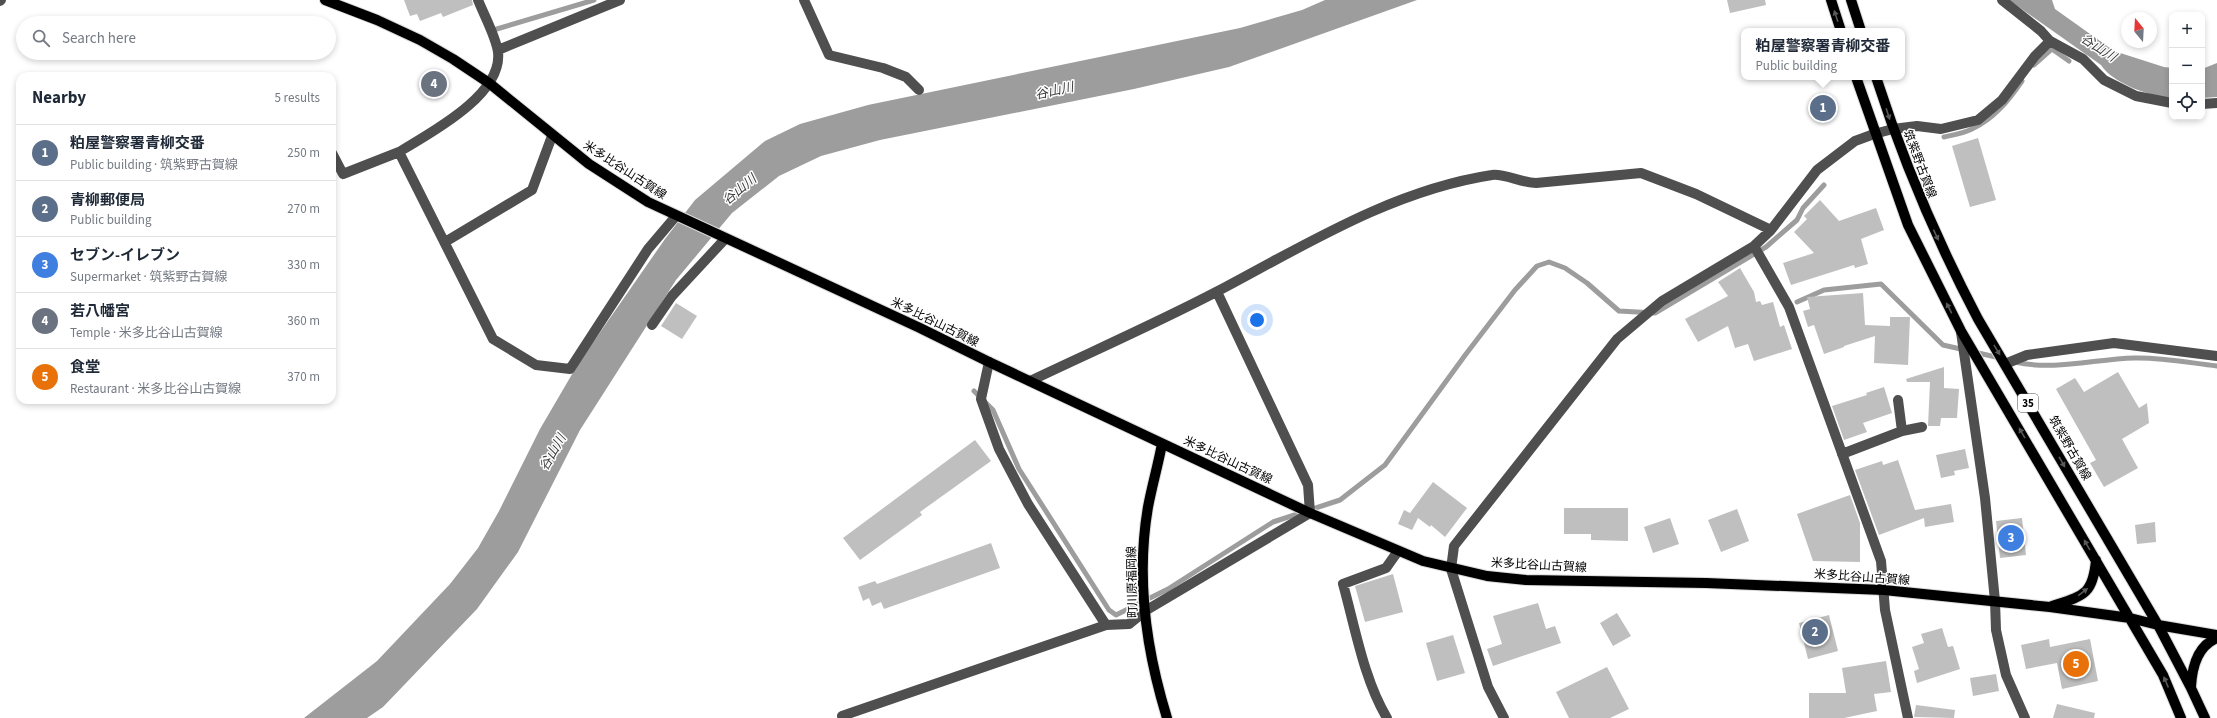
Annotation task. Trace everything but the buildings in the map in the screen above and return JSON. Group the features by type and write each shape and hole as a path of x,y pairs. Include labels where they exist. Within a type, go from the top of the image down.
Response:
{"main road":[{"name":"米多比谷山古賀線","path":"324,0 376,20 420,40 489,82 552,136 600,171 648,202 725,239 920,328 1310,514 1398,551 1451,569 1486,576 1526,580 1721,584 1884,590 2050,607 2130,618 2217,636"},
{"path":"1830,0 1840,28"},
{"path":"1851,0 1860,28"},
{"name":"35","path":"1857,80 1874,134 1908,225 1961,331 2163,676 2181,718"},
{"name":"筑紫野古賀線","path":"1877,80 1892,129 1927,217 1953,272 2005,364 2158,625 2205,718"},
{"name":"町川原福岡線","path":"1162,444 1148,506 1144,543 1145,611 1147,636 1156,683 1167,718"},
{"path":"2050,607 2083,594 2092,584 2096,560"},
{"path":"2191,688 2192,669 2199,654 2208,642 2217,636"}],"street":[{"path":"336,161 343,174 399,152 451,119 476,99 489,82 498,62 498,50 478,0"},
{"path":"498,50 620,0"},
{"path":"804,0 829,55 883,68 906,77 919,90"},
{"path":"2002,0 2041,31 2050,41 2083,59 2104,80 2136,96 2169,102"},
{"path":"1504,718 1488,687 1451,569 1454,546 1617,339 1662,301 1754,246 1771,230 1817,170 1855,141 1892,129 1917,126 1941,129 1978,120 2002,100 2035,56 2050,41"},
{"path":"2205,104 2217,103"},
{"path":"445,242 532,190 552,136"},
{"path":"399,152 494,339 536,365 570,368 648,249 678,217"},
{"path":"1030,381 1217,292 1311,240 1419,192 1494,174 1525,183 1536,183 1640,173 1696,194 1771,230"},
{"path":"652,326 672,296 725,239"},
{"path":"1754,246 1789,307 1881,561 1885,610 1908,718"},
{"path":"842,716 1106,625 1129,624 1145,611 1310,514 1308,485 1217,292"},
{"path":"1961,331 1985,498 1995,601 1996,630 2006,675 2025,718"},
{"path":"2005,364 2027,355 2114,343 2217,356"},
{"path":"989,362 981,399 999,449 1028,504 1106,625"},
{"path":"1898,400 1902,431"},
{"path":"1842,454 1902,431 1922,427"},
{"path":"1387,718 1382,709 1365,663 1343,584 1386,568 1398,551"}],"water":[{"name":"谷山川","path":"1325,0 1417,0 1229,67 1134,89 880,140 821,156 779,176 732,213 676,280 580,430 518,552 477,609 383,707 367,718 304,718 377,661 450,584 478,548 499,511 540,429 578,364 665,239 695,200 765,141 800,124 868,105 1240,28 1302,10"},
{"name":"谷山川","path":"2009,0 2052,0 2055,9 2114,51 2169,68 2169,98 2154,95 2133,88 2114,78 2106,72 2101,65"},
{"path":"2217,63 2217,97 2205,98 2205,68"}],"waterway":[{"path":"490,31 594,0"},
{"path":"2034,65 2052,49 2069,61"},
{"path":"1944,137 1969,130 1987,120 2006,102 2022,81"},
{"path":"974,391 993,410 1019,469 1109,610 1116,615 1168,589 1273,522 1340,500 1385,465 1466,354 1515,290 1537,266 1549,262 1565,268 1587,283 1619,311 1655,313 1766,247 1797,220 1803,208 1824,185"},
{"path":"1797,302 1824,290 1881,284 1943,345 1965,350"},
{"path":"1974,352 2000,358"},
{"path":"2015,362 2060,365 2144,358 2165,359 2217,366"}],"place":[{"name":"若八幡宮","path":"434,84"},
{"name":"粕屋警察署青柳交番","path":"1823,108"},
{"name":"セブン-イレブン","path":"2011,538"},
{"name":"青柳郵便局","path":"1815,632"},
{"name":"食堂","path":"2076,664"}]}
